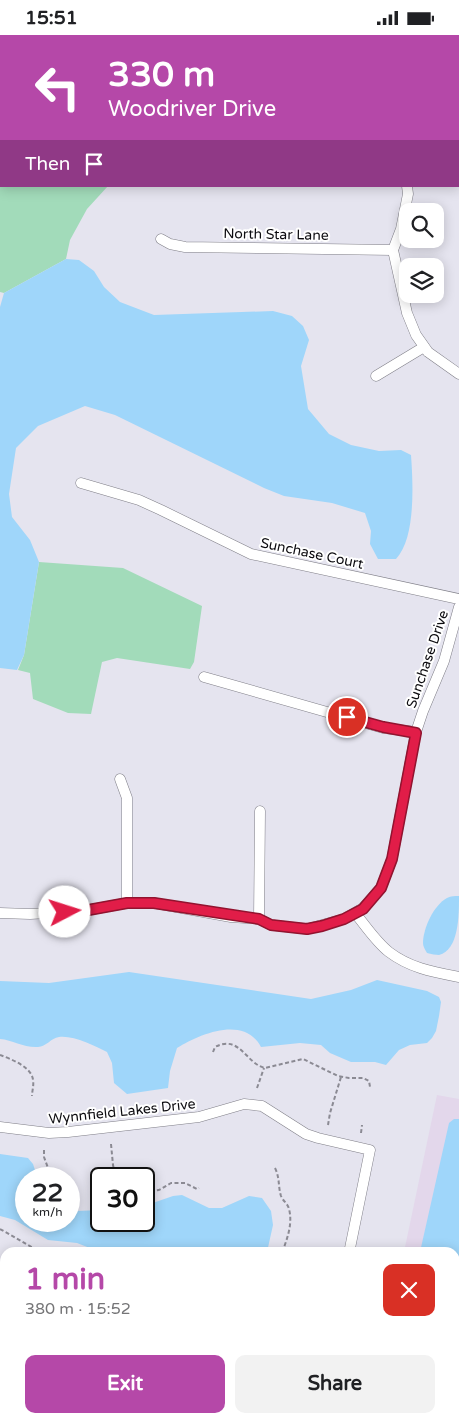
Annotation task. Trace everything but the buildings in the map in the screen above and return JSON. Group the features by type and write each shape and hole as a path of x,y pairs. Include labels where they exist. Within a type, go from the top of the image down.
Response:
{"street":[{"path":"407,187 408,194 401,229 393,250 407,313 416,335 428,352 459,374"},
{"name":"North Star Lane","path":"161,239 170,244 185,247 393,250"},
{"path":"376,376 424,347"},
{"name":"Sunchase Court","path":"81,483 154,506 251,554 459,599"},
{"name":"Sunchase Drive","path":"0,913 30,914 83,911 127,903 154,903 259,919 271,925 307,929 344,919 363,909 381,888 392,859 416,733 444,661 459,607"},
{"path":"204,677 383,727 416,733"},
{"path":"120,779 127,798 127,903"},
{"path":"259,919 260,811"},
{"path":"355,913 387,951 408,964 424,970 459,977"},
{"name":"Wynnfield Lakes Drive","path":"0,1127 49,1133 68,1132 199,1117 244,1104 262,1106 307,1134 370,1150 350,1247"}],"path":[{"path":"214,1051 218,1045 234,1045 244,1052 256,1065 264,1068 302,1059 341,1077 366,1079 369,1081 370,1087"},
{"path":"0,1055 22,1065 30,1072 34,1081 32,1096"},
{"path":"257,1088 264,1068"},
{"path":"328,1125 341,1077"},
{"path":"360,1133 362,1125"},
{"path":"111,1144 114,1167"},
{"path":"44,1150 48,1167"},
{"path":"276,1168 281,1196 288,1205 290,1218 284,1247"},
{"path":"155,1190 177,1183 184,1183 196,1189 200,1188"},
{"path":"0,1229 32,1247"}],"shaded area":[{"path":"437,1095 459,1099 459,1247 405,1247"}],"green space":[{"path":"0,187 107,187 87,209 70,240 66,259 4,293 0,292"},
{"path":"39,562 123,568 202,606 194,662 190,669 117,658 102,662 91,714 68,713 33,699 30,673 18,670 24,655"}],"water":[{"path":"66,259 79,260 94,271 104,287 120,302 154,315 273,311 292,316 303,326 309,340 301,366 308,409 329,434 351,445 379,451 401,450 411,455 412,510 410,524 407,538 396,559 378,559 370,544 371,531 365,513 332,503 284,496 115,415 85,406 38,426 16,448 9,494 12,517 30,540 39,562 24,655 17,670 0,668 0,307 4,293"},
{"path":"459,896 459,913 451,946 446,952 439,955 427,953 423,945 423,937 430,917 442,901 450,897"},
{"path":"129,972 311,999 351,990 377,980 427,991 439,997 441,1002 436,1031 432,1038 427,1043 410,1045 399,1050 386,1065 375,1062 351,1062 330,1053 321,1045 300,1043 261,1047 253,1037 244,1032 221,1030 197,1037 177,1048 170,1071 168,1088 127,1094 114,1083 112,1063 107,1052 90,1044 77,1039 59,1037 41,1047 33,1047 0,1039 0,981 49,983"},
{"path":"454,1119 459,1119 459,1247 421,1247 449,1123"},
{"path":"0,1154 28,1158 34,1167 15,1167 15,1220 0,1216"},
{"path":"182,1195 209,1208 222,1208 249,1196 262,1198 271,1211 273,1225 268,1247 87,1247 77,1243 48,1240 35,1232 80,1232 80,1211 90,1210 90,1232 155,1232 155,1202"}],"route":[{"path":"65,912 83,911 127,903 154,903 231,917 259,919 271,925 307,929 344,919 363,909 381,888 392,859 416,733 383,727 347,717"}]}
